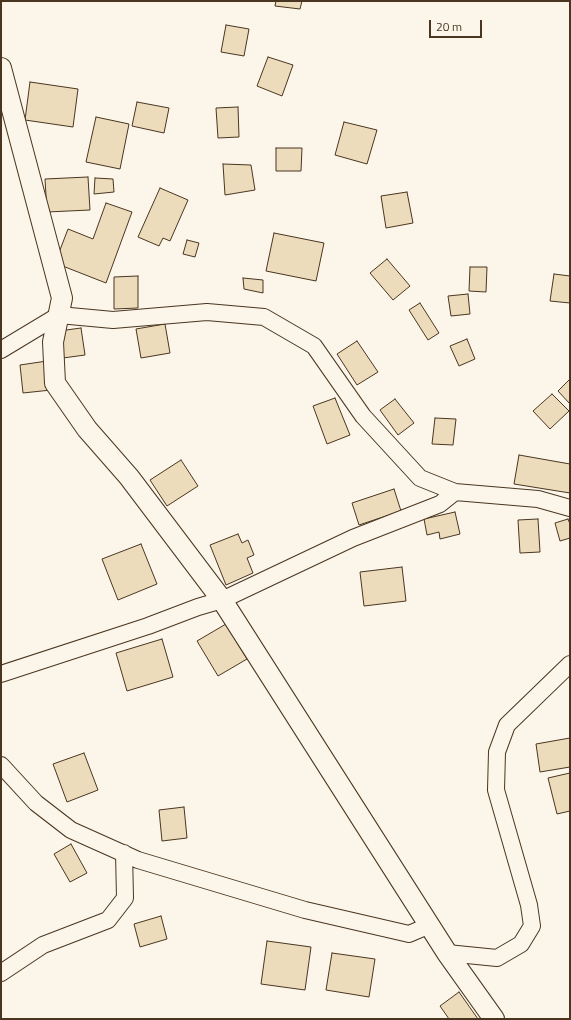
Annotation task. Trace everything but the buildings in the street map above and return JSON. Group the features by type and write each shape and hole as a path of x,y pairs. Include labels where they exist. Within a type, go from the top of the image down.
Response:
{"street":[{"path":"1,68 62,298 53,342 55,383 87,429 129,478 222,600 447,953 494,1019"},
{"path":"1,350 58,315 112,320 207,312 264,317 314,346 363,416 420,478 455,492 538,499 570,508"},
{"path":"1,674 148,626 198,606 222,600 353,538 440,504 455,492"},
{"path":"447,953 497,958 521,944 532,926 529,904 496,790 497,752 507,725 570,664"},
{"path":"1,765 36,803 71,830 138,860 305,910 409,934 430,925"},
{"path":"1,973 43,945 108,920 125,898 124,853"}]}
